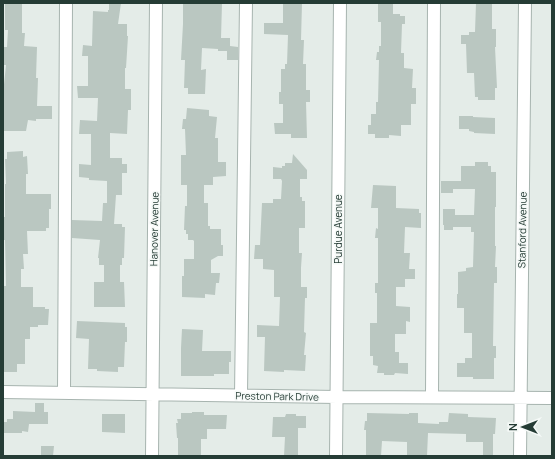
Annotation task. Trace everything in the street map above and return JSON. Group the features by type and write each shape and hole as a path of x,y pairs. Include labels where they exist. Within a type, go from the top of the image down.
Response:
{"street":[{"path":"64,393 66,3"},
{"name":"Hanover Avenue","path":"152,456 156,3"},
{"path":"241,395 246,3"},
{"name":"Purdue Avenue","path":"336,456 340,3"},
{"path":"432,397 434,3"},
{"name":"Stanford Avenue","path":"520,456 525,3"},
{"name":"Preston Park Drive","path":"3,392 152,395 552,398"}],"building":[{"path":"5,3 22,3 22,33 25,33 24,46 37,47 37,106 52,106 52,119 36,119 36,121 28,120 26,131 3,131 3,94 6,65 3,65 4,47 7,47 8,30 5,30"},
{"path":"109,3 121,3 118,24 127,24 128,36 125,89 131,89 131,110 128,110 127,134 110,133 110,158 122,158 122,164 127,164 127,173 122,173 122,195 116,195 114,224 122,224 122,227 125,227 124,258 122,258 122,265 120,265 120,282 124,282 125,307 94,307 94,282 104,282 104,265 99,265 98,258 100,240 72,238 72,220 102,221 103,203 107,203 107,181 89,180 89,178 79,177 79,164 91,165 91,134 79,134 80,120 97,121 98,98 78,98 77,86 88,86 88,56 82,56 83,45 92,46 93,11 108,12"},
{"path":"183,3 222,3 221,38 230,38 230,46 238,47 238,60 227,60 227,51 202,48 201,70 206,69 205,94 188,94 188,88 184,88 185,60 181,60"},
{"path":"283,3 302,3 301,40 304,40 303,64 306,64 306,90 310,90 310,102 306,102 307,138 291,138 291,134 275,134 274,123 283,123 283,104 279,104 279,92 281,92 281,69 285,69 285,64 287,64 288,35 264,34 264,23 283,23"},
{"path":"378,3 393,3 393,14 405,16 405,24 402,24 401,53 404,53 404,68 413,69 412,88 416,88 416,104 411,104 411,125 401,125 401,136 389,135 389,138 375,138 375,134 368,134 368,125 371,125 371,114 376,114 376,102 378,102 379,60 376,60 377,52 379,52 379,46 381,46 381,22 378,22"},
{"path":"476,3 492,3 492,29 496,29 495,47 497,88 495,88 495,100 478,100 478,97 475,97 474,73 467,73 466,44 461,44 461,35 469,35 469,32 475,32"},
{"path":"187,108 209,110 209,116 217,117 215,138 218,138 218,162 226,162 226,176 213,177 213,185 204,185 204,203 208,203 208,226 210,226 210,229 221,229 221,245 223,245 223,256 218,256 211,260 211,273 220,273 219,283 216,283 215,295 205,294 205,298 182,297 184,259 194,259 194,241 188,240 188,234 186,234 186,230 184,230 185,206 187,206 187,185 181,185 181,155 186,155 185,129 182,129 183,119 186,119"},
{"path":"459,116 495,118 495,134 474,133 469,131 469,129 459,129"},
{"path":"23,151 23,157 27,156 28,174 26,174 26,194 51,194 49,228 46,228 46,231 27,231 28,254 23,254 24,269 21,269 21,287 33,287 33,307 45,307 45,309 49,309 48,325 30,327 30,339 25,339 25,364 17,364 17,372 3,372 4,286 6,286 4,240 6,184 5,159 7,159 7,152"},
{"path":"293,154 307,170 307,179 300,179 300,197 302,197 302,201 305,201 305,228 299,228 299,253 302,253 301,287 307,287 307,298 305,298 304,332 306,333 304,355 306,355 305,371 264,371 265,337 257,337 257,325 279,326 280,297 274,297 274,270 263,269 263,259 254,259 255,245 260,245 262,203 273,203 273,199 281,199 282,181 281,179 273,179 273,167 282,168 282,166 285,166 285,163 292,163"},
{"path":"475,162 488,162 488,166 491,166 491,172 496,172 495,267 497,267 497,283 494,283 493,346 496,346 496,358 494,358 494,379 457,377 457,363 465,363 465,358 472,358 472,333 464,333 464,308 457,308 457,294 458,272 466,271 466,268 473,267 474,232 471,232 471,227 453,227 453,230 444,230 443,225 443,209 455,209 455,215 474,215 475,189 453,189 453,193 441,193 441,181 461,181 461,166 475,166"},
{"path":"373,185 396,186 396,208 419,209 419,213 421,213 421,228 405,227 404,253 410,253 409,269 415,269 415,279 405,279 405,287 396,287 396,306 410,307 410,322 406,321 406,334 395,334 395,352 399,352 399,363 408,363 408,374 395,373 394,375 384,375 384,373 377,373 378,366 373,365 373,356 370,356 370,323 377,323 377,293 375,293 375,283 378,283 378,238 375,238 376,228 378,229 378,208 371,208"},
{"path":"77,321 125,323 125,327 127,327 127,342 125,342 124,367 118,367 118,372 88,369 89,339 76,338"},
{"path":"182,329 203,330 202,351 231,351 229,374 214,374 214,376 181,376"},
{"path":"35,403 44,403 44,412 48,412 48,424 29,424 28,432 22,431 22,433 3,433 3,422 7,422 7,419 13,419 13,411 35,412"},
{"path":"204,412 204,415 227,415 226,429 207,429 207,439 201,439 201,456 178,456 177,419 181,419 181,413"},
{"path":"367,413 418,413 418,423 439,424 439,422 448,422 449,413 468,414 468,417 496,418 495,434 493,434 493,456 483,456 483,442 466,442 466,434 428,433 427,456 407,456 407,442 382,441 381,456 366,456 366,430 364,430 365,421 367,421"},
{"path":"102,414 125,414 125,433 102,432"},
{"path":"286,414 306,416 306,428 298,428 298,456 284,456 285,437 272,437 273,417 285,417"},
{"path":"41,446 54,446 53,456 41,456"}]}
